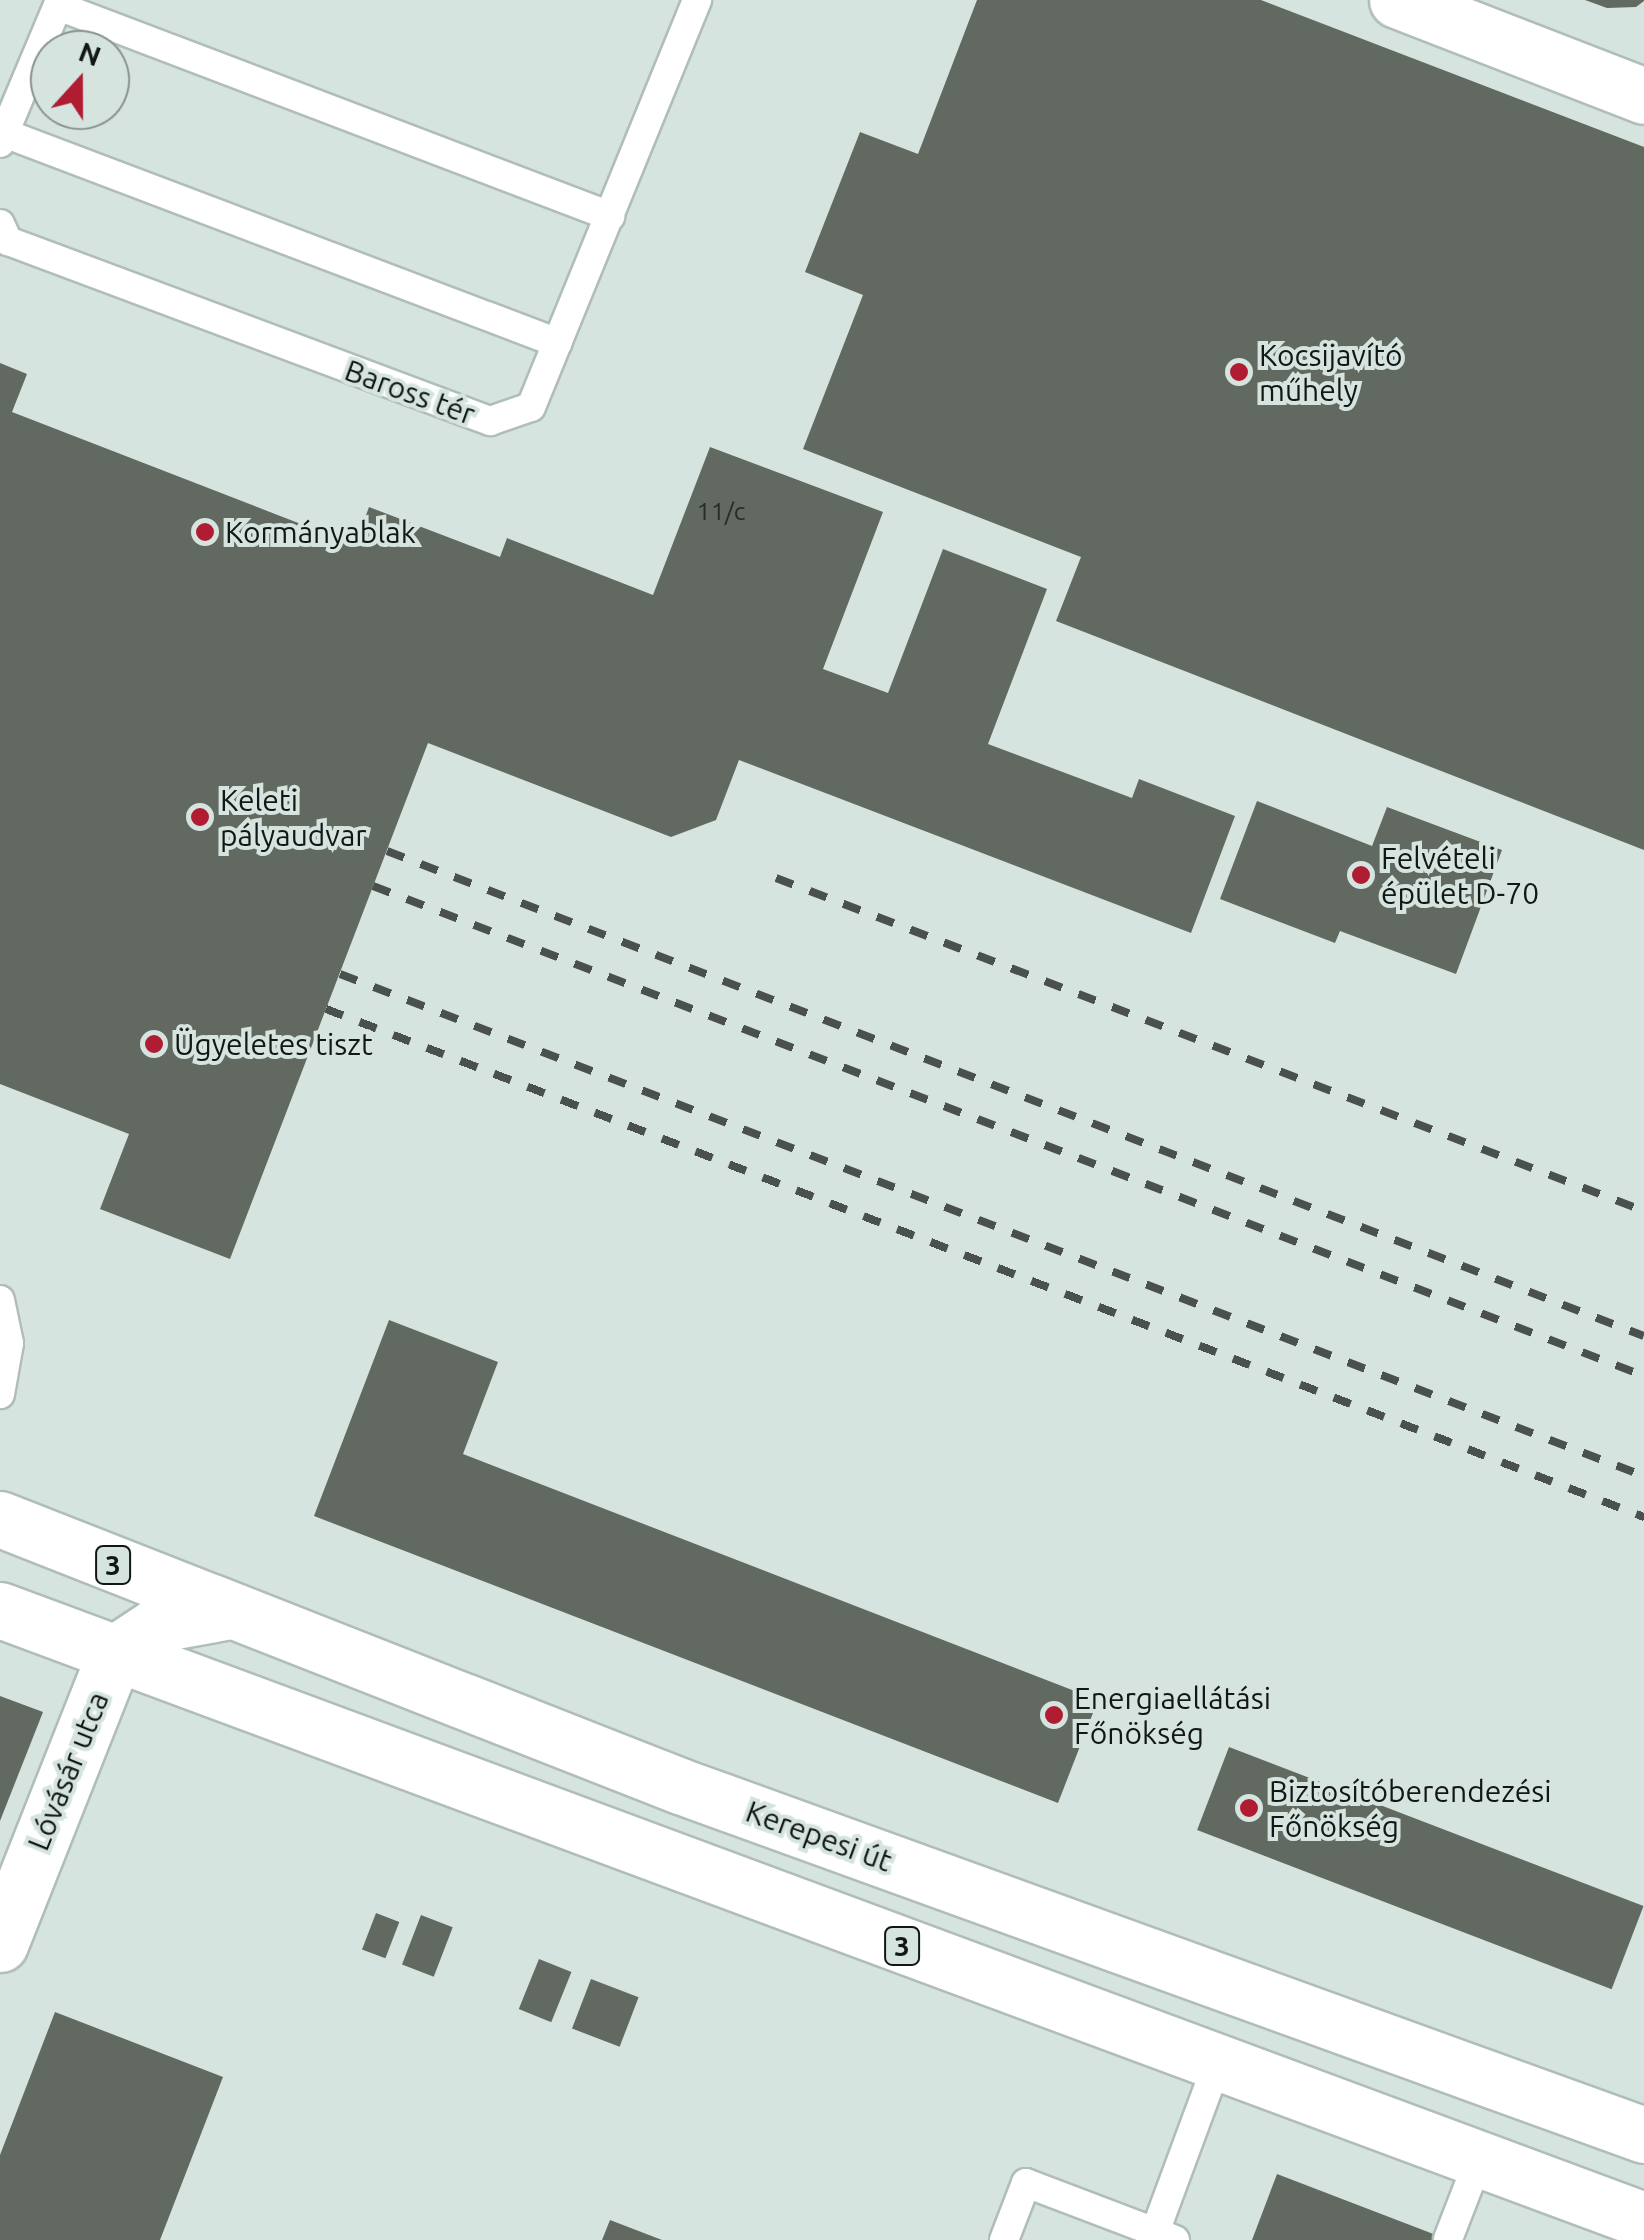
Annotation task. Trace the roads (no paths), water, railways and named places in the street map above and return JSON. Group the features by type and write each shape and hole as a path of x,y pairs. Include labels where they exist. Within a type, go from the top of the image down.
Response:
{"main road":[{"path":"1397,0 1644,96"},
{"name":"Kerepesi út","path":"0,1520 226,1612 680,1786 1644,2135"},
{"name":"3","path":"0,1610 1644,2220"},
{"path":"114,1653 158,1624 226,1612"},
{"name":"Lóvásár utca","path":"0,1944 114,1653"}],"lane":[{"name":"Baross tér","path":"0,224 8,240 490,421 532,407 697,0"},
{"path":"558,343 2,138 59,3 610,216"},
{"path":"0,1300 9,1343 2,1379"},
{"path":"1004,2240 1026,2183 1165,2236 1218,2062"},
{"path":"1448,2240 1478,2159"}],"railway":[{"path":"387,851 1644,1336"},
{"path":"776,878 1644,1211"},
{"path":"373,886 1644,1376"},
{"path":"340,974 1644,1476"},
{"path":"326,1009 1644,1517"}],"place":[{"name":"Kocsijavító műhely","path":"1239,372"},
{"name":"Kormányablak","path":"205,532"},
{"name":"Keleti pályaudvar","path":"200,817"},
{"name":"Felvételi épület D-70","path":"1361,875"},
{"name":"Ügyeletes tiszt","path":"154,1044"},
{"name":"Energiaellátási Főnökség","path":"1054,1715"},
{"name":"Biztosítóberendezési Főnökség","path":"1249,1808"}]}
